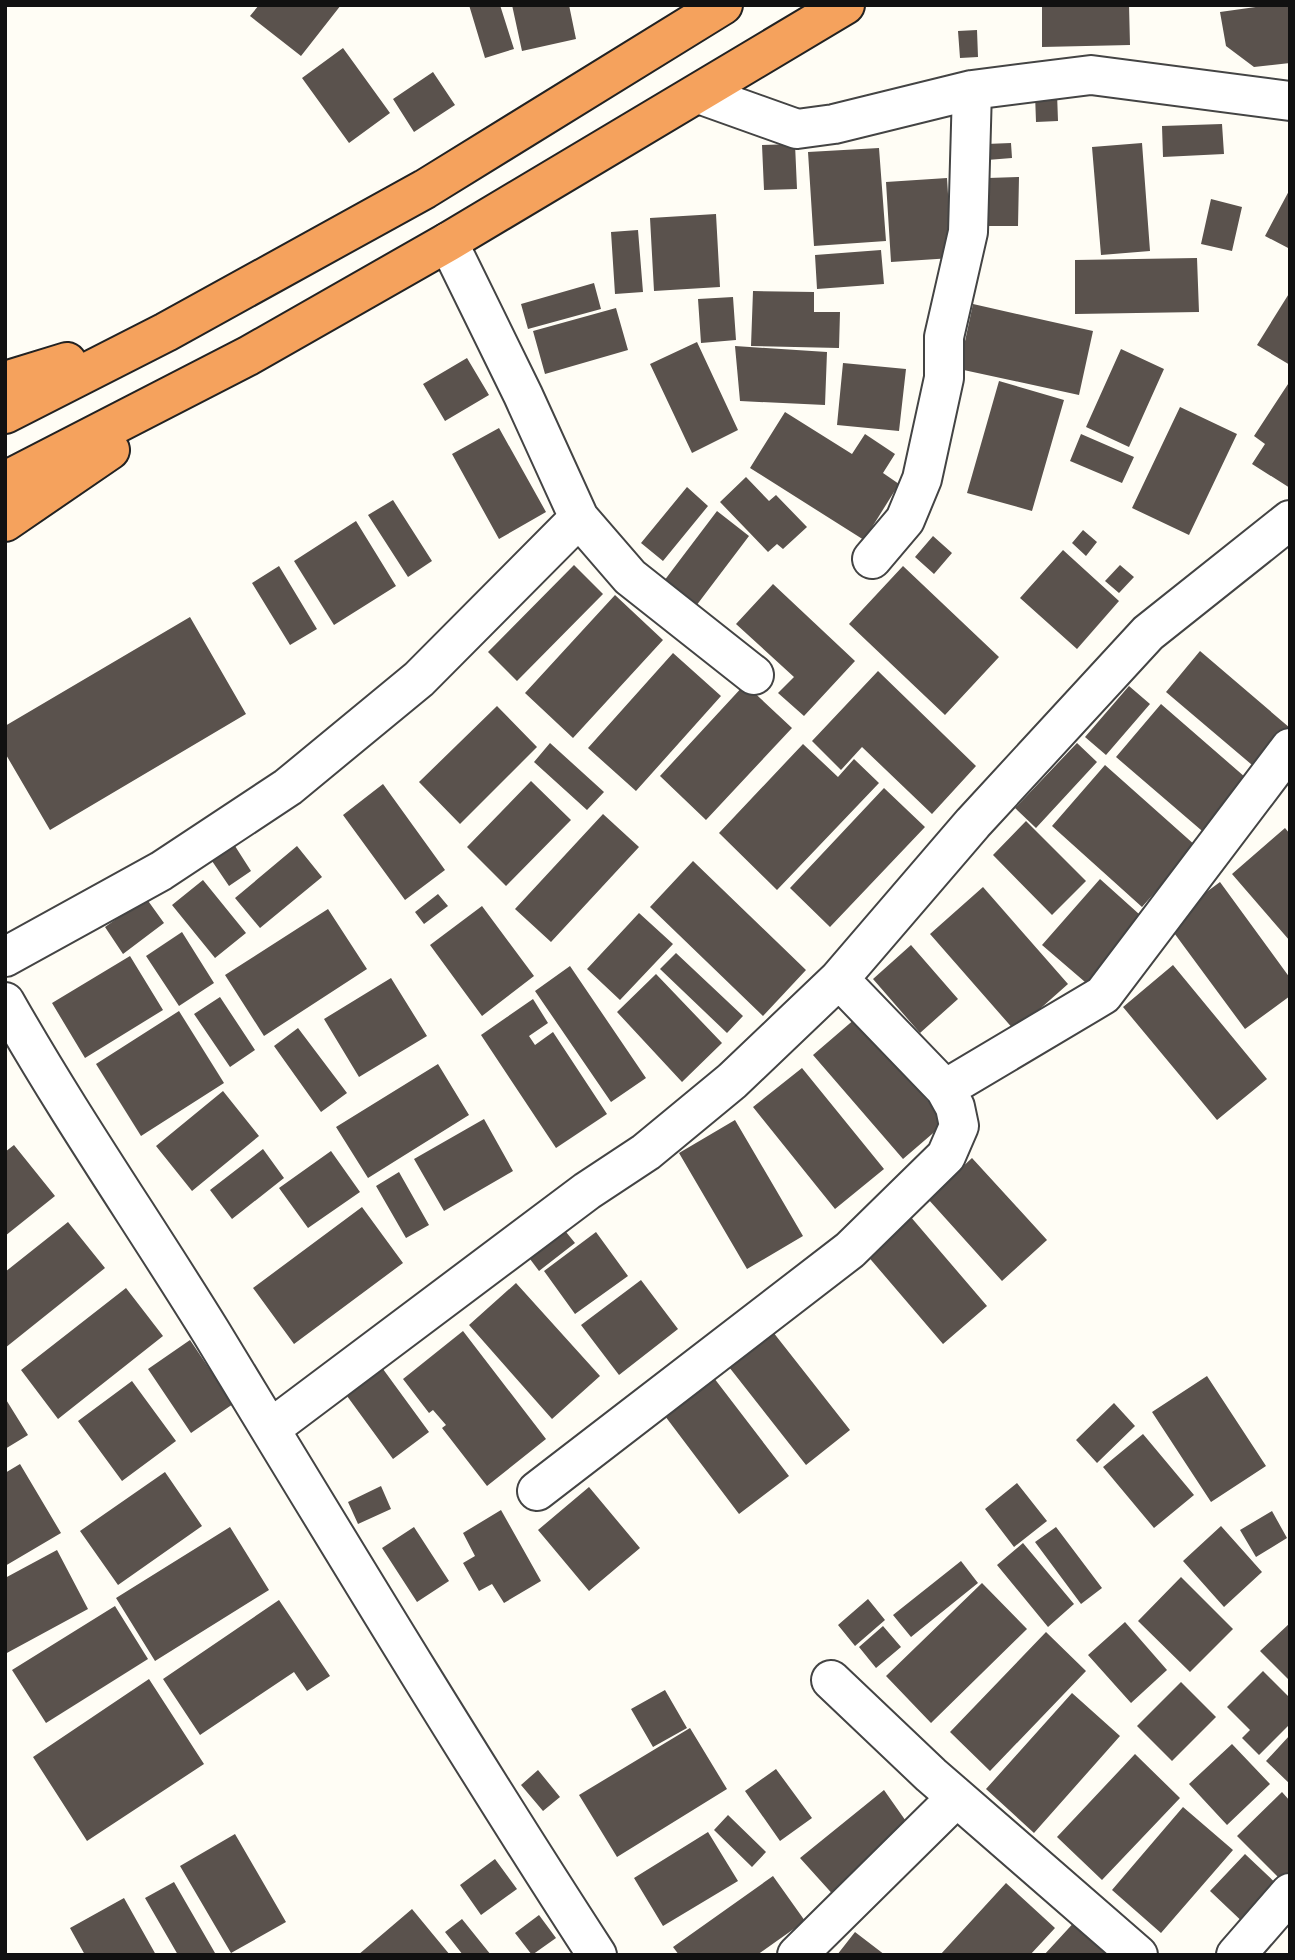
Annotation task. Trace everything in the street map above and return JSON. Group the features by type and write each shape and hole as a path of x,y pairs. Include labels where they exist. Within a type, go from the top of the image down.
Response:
{"highway":[{"path":"5,414 166,332 425,188 723,5"},
{"path":"5,481 248,356 448,242 845,5"},
{"path":"5,381 166,332"},
{"path":"5,522 248,356"}],"street":[{"path":"699,93 797,129 834,124 972,90 1091,75 1290,101"},
{"path":"872,559 905,520 922,479 944,378 944,337 968,232 972,90"},
{"path":"448,242 523,395 579,518 630,577 754,675"},
{"path":"5,957 160,871 288,787 419,679 579,518"},
{"path":"270,1429 587,1191 646,1153 732,1081 839,979 973,823 1147,633 1290,520"},
{"path":"945,1089 1103,995 1290,748"},
{"path":"537,1491 850,1250 946,1156 959,1126 956,1107 945,1089 839,979"},
{"path":"5,1002 39,1061 171,1267 597,1955"},
{"path":"831,1680 956,1798 1138,1955"},
{"path":"797,1955 956,1798"},
{"path":"1236,1955 1290,1893"}],"building":[{"path":"259,5 341,5 301,56 250,16"},
{"path":"469,5 500,5 514,49 485,58"},
{"path":"512,5 569,5 576,39 522,51"},
{"path":"1042,5 1129,5 1130,45 1042,47"},
{"path":"1290,5 1290,63 1254,67 1226,46 1220,12"},
{"path":"977,30 978,57 960,58 958,31"},
{"path":"343,48 390,113 349,143 302,78"},
{"path":"433,72 455,105 414,132 393,99"},
{"path":"1057,93 1058,121 1036,122 1035,94"},
{"path":"1222,124 1224,154 1163,157 1162,126"},
{"path":"1011,143 1012,158 987,160 986,144"},
{"path":"1142,143 1150,251 1101,255 1092,147"},
{"path":"795,144 797,189 764,190 762,145"},
{"path":"879,148 886,241 814,246 808,152"},
{"path":"1019,177 1018,226 987,226 988,178"},
{"path":"947,178 952,258 891,262 886,182"},
{"path":"1290,189 1290,249 1265,236"},
{"path":"1211,199 1242,207 1232,251 1201,244"},
{"path":"716,214 720,287 654,291 650,218"},
{"path":"638,230 643,292 615,294 611,232"},
{"path":"881,250 884,284 817,289 815,255"},
{"path":"1197,258 1199,312 1075,314 1075,260"},
{"path":"594,283 601,309 528,329 521,304"},
{"path":"753,291 814,292 814,312 840,312 839,348 751,346"},
{"path":"1290,292 1290,365 1257,345"},
{"path":"733,297 736,340 701,343 698,299"},
{"path":"973,304 1093,331 1079,395 959,369"},
{"path":"616,308 628,350 545,374 533,331"},
{"path":"697,342 738,430 692,453 650,364"},
{"path":"735,346 827,352 825,405 740,401"},
{"path":"1121,349 1164,369 1129,447 1086,427"},
{"path":"467,358 489,395 445,421 423,384"},
{"path":"843,363 906,369 899,431 837,425"},
{"path":"999,381 1064,400 1032,511 967,493"},
{"path":"1290,381 1290,488 1252,464 1265,444 1254,436"},
{"path":"1180,407 1237,434 1189,535 1132,508"},
{"path":"785,412 852,454 865,434 895,454 883,473 899,484 864,540 750,468"},
{"path":"499,428 546,512 499,539 452,454"},
{"path":"1081,434 1134,457 1122,483 1070,461"},
{"path":"746,477 769,501 776,495 807,527 783,549 777,544 768,552 720,502"},
{"path":"687,487 708,506 663,561 641,543"},
{"path":"393,500 432,561 408,577 368,515"},
{"path":"717,511 749,536 696,606 664,581"},
{"path":"356,521 396,586 334,625 294,561"},
{"path":"1083,530 1097,542 1086,556 1072,543"},
{"path":"933,536 952,553 934,574 915,557"},
{"path":"1063,550 1119,601 1077,649 1020,598"},
{"path":"574,565 603,594 517,681 488,652"},
{"path":"1120,565 1134,577 1119,593 1105,581"},
{"path":"279,566 317,629 290,645 252,583"},
{"path":"903,566 999,657 945,715 849,624"},
{"path":"773,584 855,661 804,716 778,693 794,677 736,624"},
{"path":"615,595 663,640 573,738 525,693"},
{"path":"190,617 246,714 50,830 5,753 5,726"},
{"path":"1200,651 1290,728 1290,732 1258,770 1166,692"},
{"path":"673,653 721,696 636,791 588,748"},
{"path":"878,671 976,766 932,814 862,747 841,770 812,741"},
{"path":"745,684 792,728 706,820 660,776"},
{"path":"1129,686 1150,704 1106,755 1085,737"},
{"path":"1161,704 1253,784 1208,836 1116,757"},
{"path":"497,706 537,747 460,824 419,782"},
{"path":"550,743 604,792 587,810 534,762"},
{"path":"1077,743 1097,762 1036,828 1015,808"},
{"path":"803,744 838,777 854,759 879,783 777,890 719,833"},
{"path":"1105,765 1196,846 1142,907 1052,826"},
{"path":"531,781 571,820 506,886 467,847"},
{"path":"383,784 445,870 405,900 343,815"},
{"path":"884,788 925,827 830,927 790,888"},
{"path":"603,814 639,847 551,942 515,909"},
{"path":"1026,821 1086,881 1052,915 993,855"},
{"path":"1285,828 1290,834 1290,941 1232,874"},
{"path":"235,846 251,871 229,886 212,861"},
{"path":"297,846 322,877 260,928 235,898"},
{"path":"693,861 806,970 763,1016 650,907"},
{"path":"1100,879 1149,923 1092,988 1042,945"},
{"path":"203,880 246,933 215,958 172,905"},
{"path":"1220,882 1290,978 1290,996 1245,1029 1166,922"},
{"path":"983,887 1068,984 1015,1031 930,934"},
{"path":"438,894 448,906 424,924 415,912"},
{"path":"146,898 164,923 123,954 105,927"},
{"path":"482,906 534,976 482,1016 430,945"},
{"path":"328,909 367,969 264,1036 225,975"},
{"path":"639,913 673,944 620,1000 587,969"},
{"path":"182,932 214,983 179,1006 146,956"},
{"path":"911,945 958,999 920,1033 873,979"},
{"path":"676,953 743,1016 727,1033 660,969"},
{"path":"130,956 163,1010 85,1058 52,1003"},
{"path":"1173,965 1267,1079 1217,1120 1123,1007"},
{"path":"570,966 646,1078 611,1102 535,991"},
{"path":"656,974 722,1043 682,1082 617,1012"},
{"path":"391,978 427,1036 359,1077 324,1019"},
{"path":"220,997 255,1050 230,1067 194,1014"},
{"path":"533,999 548,1023 529,1036 535,1045 553,1032 607,1114 556,1148 481,1035"},
{"path":"179,1011 224,1083 141,1136 96,1064"},
{"path":"856,1018 946,1122 903,1159 813,1055"},
{"path":"298,1028 347,1093 321,1112 274,1046"},
{"path":"438,1064 469,1115 368,1178 336,1127"},
{"path":"802,1068 884,1169 835,1209 753,1107"},
{"path":"223,1091 259,1136 192,1191 156,1146"},
{"path":"484,1119 513,1171 444,1211 414,1159"},
{"path":"735,1120 803,1236 747,1269 679,1153"},
{"path":"14,1145 55,1196 5,1236 5,1152"},
{"path":"263,1149 284,1178 232,1219 210,1190"},
{"path":"331,1151 360,1192 308,1228 279,1188"},
{"path":"972,1158 1047,1240 1002,1281 928,1199"},
{"path":"399,1172 429,1225 406,1238 376,1186"},
{"path":"362,1207 403,1263 294,1344 253,1288"},
{"path":"910,1216 987,1306 943,1344 866,1254"},
{"path":"68,1222 105,1268 5,1348 5,1272"},
{"path":"562,1227 575,1243 539,1271 527,1255"},
{"path":"596,1232 628,1276 575,1314 544,1271"},
{"path":"641,1280 678,1329 619,1375 581,1325"},
{"path":"516,1283 600,1376 552,1419 469,1325"},
{"path":"126,1288 163,1336 58,1419 21,1370"},
{"path":"463,1331 546,1439 487,1486 442,1428 446,1425 433,1410 429,1413 403,1379"},
{"path":"773,1332 850,1430 806,1465 729,1367"},
{"path":"190,1340 233,1404 191,1433 148,1369"},
{"path":"383,1369 429,1432 393,1459 347,1396"},
{"path":"1207,1376 1266,1466 1211,1502 1152,1412"},
{"path":"714,1378 789,1476 739,1514 665,1416"},
{"path":"132,1381 176,1441 122,1481 78,1421"},
{"path":"5,1398 28,1435 5,1449"},
{"path":"1114,1403 1135,1426 1097,1463 1076,1440"},
{"path":"1143,1434 1194,1495 1154,1528 1103,1467"},
{"path":"20,1464 61,1533 5,1566 5,1473"},
{"path":"165,1472 202,1526 118,1585 80,1531"},
{"path":"1017,1483 1047,1521 1014,1547 985,1509"},
{"path":"381,1486 391,1509 358,1524 348,1502"},
{"path":"589,1487 640,1548 589,1591 538,1530"},
{"path":"501,1510 541,1581 504,1603 492,1584 479,1591 463,1563 475,1556 463,1533"},
{"path":"1272,1511 1287,1538 1256,1557 1240,1530"},
{"path":"1221,1526 1262,1572 1224,1607 1183,1561"},
{"path":"230,1527 269,1590 155,1661 116,1598"},
{"path":"414,1527 449,1581 417,1602 382,1548"},
{"path":"1056,1527 1102,1588 1081,1604 1035,1542"},
{"path":"1023,1543 1074,1604 1048,1627 997,1565"},
{"path":"57,1550 88,1609 5,1654 5,1578"},
{"path":"961,1561 978,1583 911,1637 893,1615"},
{"path":"1181,1577 1233,1629 1190,1672 1138,1621"},
{"path":"982,1583 1027,1629 931,1723 886,1676"},
{"path":"868,1599 885,1620 855,1646 838,1625"},
{"path":"279,1600 330,1676 307,1691 294,1672 200,1735 163,1679"},
{"path":"115,1606 148,1659 46,1723 12,1670"},
{"path":"1125,1622 1167,1670 1131,1703 1088,1655"},
{"path":"1290,1623 1290,1681 1260,1651"},
{"path":"883,1626 901,1647 876,1668 859,1647"},
{"path":"1046,1632 1086,1671 990,1771 950,1732"},
{"path":"1263,1671 1290,1698 1290,1724 1259,1755 1242,1738 1250,1730 1227,1707"},
{"path":"149,1679 204,1764 87,1841 33,1757"},
{"path":"1181,1682 1216,1717 1172,1761 1137,1726"},
{"path":"665,1690 687,1728 653,1747 631,1709"},
{"path":"1072,1693 1120,1736 1034,1833 986,1789"},
{"path":"690,1728 727,1789 617,1857 579,1795"},
{"path":"1290,1735 1290,1784 1266,1761"},
{"path":"1232,1744 1270,1784 1227,1825 1189,1784"},
{"path":"1135,1754 1180,1798 1102,1880 1057,1837"},
{"path":"776,1769 812,1818 780,1841 745,1791"},
{"path":"538,1770 560,1797 543,1811 521,1785"},
{"path":"884,1790 915,1834 837,1899 800,1858"},
{"path":"1282,1792 1290,1801 1290,1882 1286,1885 1237,1836"},
{"path":"1183,1807 1233,1850 1161,1933 1112,1890"},
{"path":"728,1815 766,1852 752,1867 714,1830"},
{"path":"708,1832 738,1881 663,1926 634,1878"},
{"path":"235,1834 286,1922 231,1953 180,1866"},
{"path":"1245,1854 1284,1891 1249,1928 1210,1891"},
{"path":"495,1859 517,1889 481,1915 460,1885"},
{"path":"773,1876 805,1921 757,1955 679,1955 673,1947"},
{"path":"174,1882 215,1953 213,1955 178,1955 145,1898"},
{"path":"1006,1883 1055,1928 1030,1955 940,1955"},
{"path":"124,1898 156,1955 85,1955 70,1928"},
{"path":"412,1909 450,1955 358,1955"},
{"path":"539,1915 556,1938 532,1955 515,1933"},
{"path":"1079,1917 1118,1955 1044,1955"},
{"path":"462,1919 491,1955 463,1955 445,1932"},
{"path":"855,1932 885,1955 837,1955"}]}
